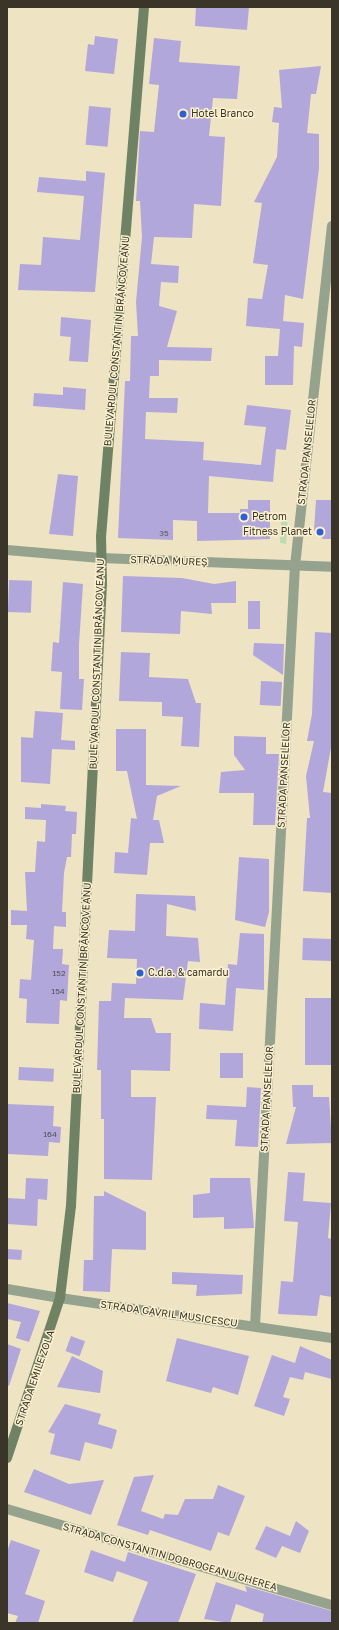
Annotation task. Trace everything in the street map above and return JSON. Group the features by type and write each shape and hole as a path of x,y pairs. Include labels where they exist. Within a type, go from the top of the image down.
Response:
{"main road":[{"name":"BULEVARDUL CONSTANTIN BRÂNCOVEANU","path":"60,1298 71,1206 101,558 144,7"},
{"name":"STRADA EMILE ZOLA","path":"7,1458 60,1298"}],"street":[{"name":"STRADA PANSELELOR","path":"255,1326 295,566 332,226"},
{"name":"STRADA MUREȘ","path":"7,550 101,558 332,567"},
{"name":"STRADA GAVRIL MUSICESCU","path":"7,1289 332,1338"},
{"name":"STRADA CONSTANTIN DOBROGEANU GHEREA","path":"7,1509 332,1605"}],"green space":[{"path":"288,515 286,544 280,543 281,522"}],"building":[{"path":"196,7 249,7 247,30 195,26"},
{"path":"95,36 118,39 114,74 85,71 88,44 94,45"},
{"path":"154,38 181,41 179,62 240,66 237,99 213,98 209,136 225,137 221,206 194,204 192,238 154,237 151,264 179,266 178,283 161,282 159,306 177,311 167,347 212,348 211,361 159,360 159,376 150,376 149,398 178,398 177,413 146,412 145,439 204,442 203,460 261,465 266,427 244,425 247,405 291,410 286,450 276,449 273,482 209,476 208,513 240,513 240,509 248,509 248,500 270,500 270,539 197,541 197,521 173,520 173,540 118,538 125,381 130,381 131,336 138,336 136,302 142,237 140,201 136,201 140,131 154,132 159,85 149,84"},
{"path":"321,66 316,94 311,94 307,133 319,134 319,168 303,299 285,295 283,321 304,323 302,347 294,346 293,385 265,385 265,356 278,356 280,329 246,326 248,298 262,299 268,265 253,263 262,203 254,202 277,157 279,123 272,122 274,107 282,108 279,70"},
{"path":"89,106 111,108 108,147 86,145"},
{"path":"86,171 105,173 95,292 18,290 20,264 41,265 43,237 80,240 84,196 37,192 39,177 86,181"},
{"path":"61,317 91,320 88,362 69,361 71,337 60,336"},
{"path":"63,387 86,389 85,410 33,406 34,393 63,395"},
{"path":"58,474 78,476 73,536 49,534"},
{"path":"316,500 332,500 332,539 323,539 314,530"},
{"path":"123,576 182,578 214,584 236,581 236,603 211,603 212,614 181,611 180,634 121,632"},
{"path":"9,580 32,581 31,613 8,612"},
{"path":"63,582 83,584 79,644 79,679 84,679 82,710 60,709 62,672 51,671 53,642 59,643"},
{"path":"248,601 260,601 260,629 248,629"},
{"path":"315,632 332,633 332,742 323,792 332,793 332,893 303,891 307,818 310,818 306,776 314,741 307,741 312,714"},
{"path":"254,643 284,644 283,675 253,655"},
{"path":"121,652 150,653 149,677 188,679 196,703 201,703 199,747 181,746 183,717 162,716 162,702 119,701"},
{"path":"261,681 282,682 281,706 260,705"},
{"path":"35,711 63,713 61,740 75,741 75,750 52,749 50,784 21,782 21,737 33,738"},
{"path":"116,729 146,729 146,785 181,786 157,796 153,820 159,820 164,843 150,843 147,875 114,873 115,852 128,853 131,818 137,819 127,771 116,771"},
{"path":"234,736 266,737 266,754 279,754 275,825 253,825 254,793 219,793 221,772 245,770 234,755"},
{"path":"41,804 66,806 65,811 77,812 76,834 72,834 71,857 67,857 64,873 62,912 66,912 66,927 54,926 53,949 63,949 62,964 69,965 67,1001 60,1000 59,1024 26,1023 27,999 19,998 20,979 31,980 34,940 26,939 27,925 11,925 11,910 27,911 25,872 35,872 37,841 45,842 46,820 25,819 25,807 41,808"},
{"path":"239,857 269,859 269,912 265,927 235,920"},
{"path":"136,894 195,896 196,911 167,904 166,936 198,938 200,962 188,961 183,1000 125,998 124,1018 151,1018 156,1033 171,1033 170,1071 131,1070 131,1097 156,1097 152,1180 104,1179 104,1119 101,1119 101,1070 97,1070 99,1001 111,1001 112,983 136,984 137,959 107,958 109,930 135,931"},
{"path":"240,933 264,934 264,990 236,988 233,1031 199,1029 200,1003 225,1005 228,964 237,965"},
{"path":"303,938 332,939 331,961 302,960"},
{"path":"305,998 332,998 332,1065 305,1065"},
{"path":"220,1053 243,1053 243,1078 220,1078"},
{"path":"19,1067 54,1069 53,1082 18,1080"},
{"path":"292,1085 313,1085 313,1097 329,1097 332,1143 286,1144 296,1107 293,1107"},
{"path":"247,1087 261,1088 258,1147 235,1146 237,1120 206,1119 207,1105 246,1107"},
{"path":"7,1104 54,1106 53,1126 61,1127 60,1143 49,1142 48,1156 7,1154"},
{"path":"288,1172 305,1173 303,1201 331,1203 328,1238 332,1239 332,1297 320,1295 317,1316 278,1314 281,1281 293,1282 298,1222 284,1221"},
{"path":"26,1178 48,1179 47,1200 38,1199 37,1226 7,1224 8,1198 25,1199"},
{"path":"210,1178 250,1178 254,1228 224,1229 224,1217 193,1218 193,1195 210,1193"},
{"path":"104,1191 146,1212 146,1250 112,1249 110,1292 83,1291 84,1260 93,1260 94,1196 104,1196"},
{"path":"7,1249 22,1250 21,1260 7,1259"},
{"path":"172,1272 243,1275 242,1294 196,1296 197,1285 172,1284"},
{"path":"7,1303 40,1311 29,1342 16,1338 21,1322 7,1319"},
{"path":"71,1336 85,1341 80,1356 66,1351"},
{"path":"177,1338 249,1356 238,1395 213,1387 211,1393 166,1381"},
{"path":"7,1344 21,1349 9,1386 7,1385"},
{"path":"300,1346 332,1360 332,1379 305,1372 303,1380 290,1377 283,1397 290,1399 284,1416 254,1406 272,1355 295,1363"},
{"path":"72,1356 103,1371 100,1393 57,1387"},
{"path":"65,1404 101,1414 98,1424 117,1430 112,1449 85,1442 80,1461 50,1454 55,1434 48,1432"},
{"path":"34,1469 69,1484 104,1480 91,1515 24,1492"},
{"path":"154,1475 141,1511 163,1519 165,1514 178,1515 185,1499 213,1499 218,1485 245,1496 229,1536 218,1532 211,1551 150,1530 148,1535 117,1525 134,1477"},
{"path":"296,1521 309,1531 300,1553 282,1546 276,1558 255,1549 266,1526 290,1536"},
{"path":"11,1540 40,1550 25,1594 45,1601 38,1623 15,1623 18,1616 7,1613 7,1552"},
{"path":"91,1550 125,1562 128,1552 196,1574 178,1623 132,1623 148,1582 117,1571 113,1582 84,1572"},
{"path":"216,1582 247,1592 245,1586 332,1611 332,1623 262,1623 264,1614 236,1604 230,1623 204,1619"}],"place":[{"name":"Hotel Branco","path":"183,114"},
{"name":"Petrom","path":"244,517"},
{"name":"Fitness Planet","path":"320,532"},
{"name":"C.d.a. & camardu","path":"140,973"}]}
